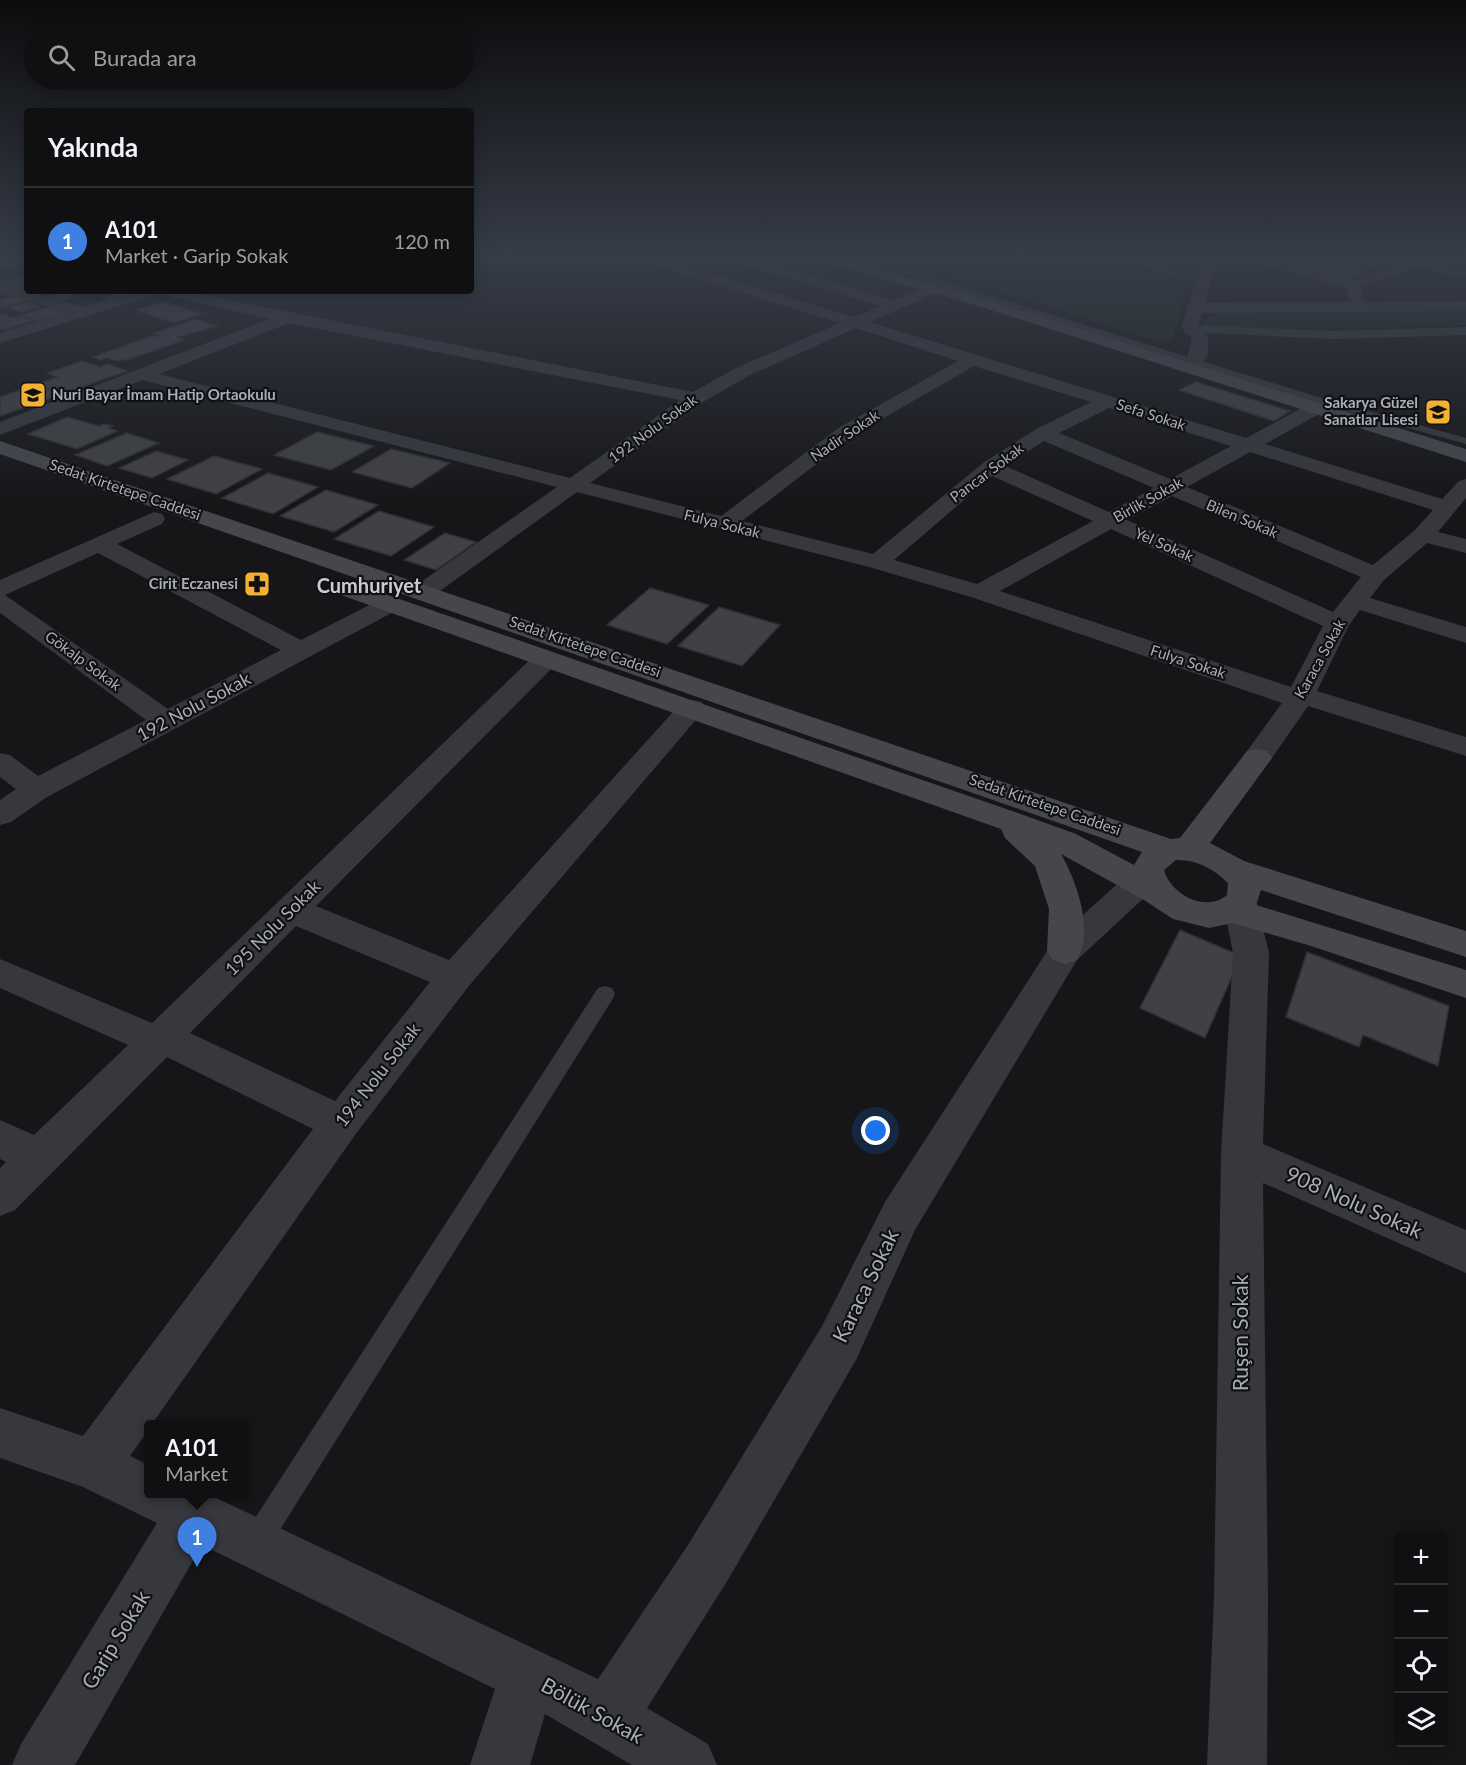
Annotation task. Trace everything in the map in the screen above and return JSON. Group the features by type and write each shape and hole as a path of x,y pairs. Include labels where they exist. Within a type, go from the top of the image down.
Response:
{"main road":[{"path":"1095,338 1466,456"},
{"name":"Sedat Kirtetepe Caddesi","path":"0,447 424,591 1161,869"},
{"name":"Sedat Kirtetepe Caddesi","path":"0,466 546,659 692,708 1065,842 1161,869"},
{"path":"1161,869 1257,758"},
{"path":"1161,869 1170,903 1195,913 1221,914 1233,891 1236,808 1257,758"},
{"path":"1004,819 1049,861 1066,909 1065,951"},
{"path":"1161,869 1233,891 1466,944"},
{"path":"1233,891 1318,935 1466,984"}],"street":[{"path":"0,429 233,338"},
{"path":"391,338 696,398"},
{"name":"192 Nolu Sokak","path":"424,591 696,398 744,371 817,338"},
{"name":"Sefa Sokak","path":"911,338 1444,511"},
{"path":"1178,356 1184,352 1188,338"},
{"path":"1195,362 1199,356 1200,338"},
{"name":"Nadir Sokak","path":"724,524 847,431 974,358"},
{"name":"Fulya Sokak","path":"139,374 877,562 980,592 1300,697 1466,747"},
{"name":"Pancar Sokak","path":"877,562 990,467 1043,433 1108,402"},
{"name":"Birlik Sokak","path":"980,592 1316,408"},
{"name":"Bilen Sokak","path":"1043,433 1376,576"},
{"name":"Yel Sokak","path":"990,467 1337,623"},
{"path":"1444,511 1466,485"},
{"path":"1444,511 1466,496"},
{"name":"Karaca Sokak","path":"1257,758 1300,697 1337,623 1376,576 1423,536 1444,511"},
{"path":"0,589 154,519"},
{"path":"1423,536 1466,546"},
{"path":"99,544 300,650"},
{"name":"Gökalp Sokak","path":"0,601 167,722"},
{"path":"1356,601 1466,635"},
{"name":"192 Nolu Sokak","path":"0,815 36,790 390,604"},
{"name":"195 Nolu Sokak","path":"0,1196 546,659"},
{"name":"194 Nolu Sokak","path":"93,1465 341,1123 455,977 692,708"},
{"path":"0,762 36,790"},
{"name":"Karaca Sokak","path":"607,1717 707,1564 839,1343 900,1216 1065,951 1161,869"},
{"name":"Ruşen Sokak","path":"1233,891 1251,953 1242,1154 1241,1598 1237,1765"},
{"path":"291,910 455,977"},
{"path":"0,973 160,1040 341,1123"},
{"path":"0,1138 37,1158"},
{"name":"908 Nolu Sokak","path":"1242,1154 1466,1252"},
{"name":"Bölük Sokak","path":"0,1433 93,1465 144,1491"},
{"name":"Bölük Sokak","path":"158,1498 528,1676 607,1717 687,1765"},
{"name":"Garip Sokak","path":"42,1765 191,1515"},
{"path":"500,1765 528,1676"}],"lane":[{"path":"1123,338 1195,362 1466,441"},
{"path":"255,1544 605,994"}],"shaded area":[{"path":"1148,338 1172,338 1171,343"}],"building":[{"path":"145,338 184,340 129,359 117,361 107,358 100,360 93,357"},
{"path":"82,361 100,367 108,364 127,371 0,416 0,397 58,377 47,373"},
{"path":"1196,382 1290,411 1274,421 1179,390"},
{"path":"67,417 99,426 105,424 113,426 108,428 117,431 77,449 28,434"},
{"path":"317,432 374,446 331,470 274,455"},
{"path":"127,433 159,443 107,466 75,455"},
{"path":"391,449 450,463 412,488 352,472"},
{"path":"156,451 188,460 152,478 119,468"},
{"path":"214,456 262,469 216,494 167,479"},
{"path":"268,473 318,487 273,514 222,498"},
{"path":"326,490 378,505 334,532 280,516"},
{"path":"379,511 434,527 391,556 334,539"},
{"path":"445,533 476,542 436,570 404,560"},
{"path":"650,588 709,605 667,644 607,625"},
{"path":"719,607 780,625 742,666 678,646"},
{"path":"1180,930 1241,956 1205,1038 1140,1008"},
{"path":"1307,952 1449,1006 1438,1066 1363,1035 1359,1047 1286,1017"}],"place":[{"name":"Nuri Bayar İmam Hatip Ortaokulu","path":"33,395"},
{"name":"Sakarya Güzel Sanatlar Lisesi","path":"1438,412"},
{"name":"Cirit Eczanesi","path":"257,584"},
{"name":"A101","path":"197,1567"}],"district":[{"name":"Cumhuriyet","path":"369,586"}]}
